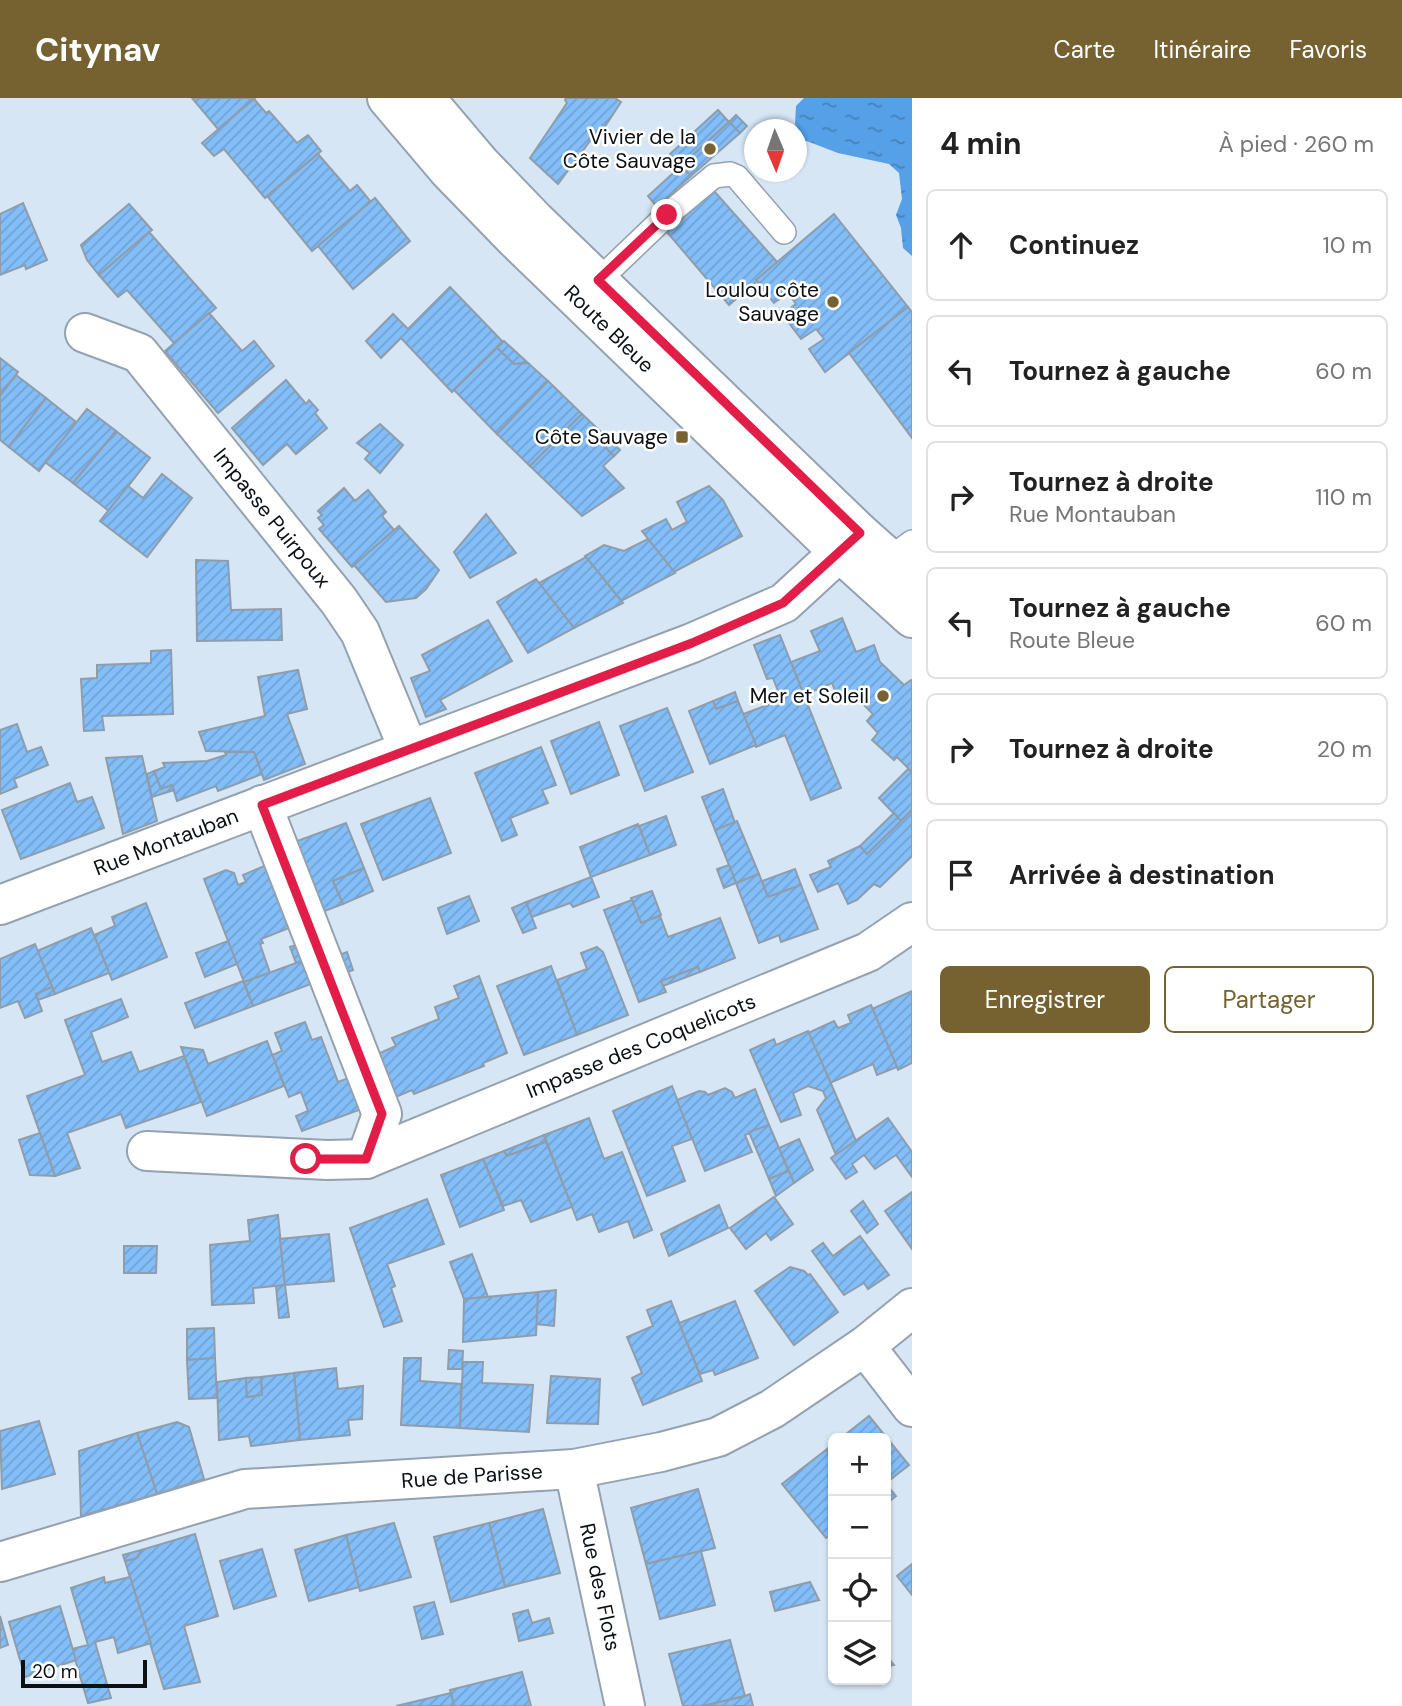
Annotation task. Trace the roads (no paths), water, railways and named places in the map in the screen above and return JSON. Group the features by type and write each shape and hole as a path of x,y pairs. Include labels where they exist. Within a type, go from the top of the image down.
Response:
{"street":[{"name":"Route Bleue","path":"387,98 448,170 516,240 850,542"},
{"name":"Route Bleue","path":"425,98 481,164 598,280 850,542"},
{"name":"Impasse Puirpoux","path":"85,333 139,353 339,601 360,632 408,748"},
{"path":"850,542 904,560"},
{"path":"850,542 912,618"},
{"name":"Rue Montauban","path":"0,905 408,748 692,643 783,603 850,542"},
{"path":"147,1151 327,1160 366,1159 382,1114 262,805"},
{"name":"Impasse des Coquelicots","path":"366,1159 868,952 912,922"},
{"name":"Rue de Parisse","path":"0,1562 245,1489 574,1469 661,1452 718,1437 772,1409 865,1346 912,1308"},
{"path":"865,1346 912,1406"},
{"name":"Rue des Flots","path":"574,1469 625,1706"}],"lane":[{"path":"598,280 667,215 714,176 730,174 737,177 784,232"}],"water":[{"path":"804,98 912,98 912,256 903,248 901,228 896,215 902,199 899,173 889,164 838,153 807,141 807,119 795,119 796,106"}],"place":[{"name":"Vivier de la Côte Sauvage","path":"710,149"},
{"name":"Loulou côte Sauvage","path":"833,302"},
{"name":"Côte Sauvage","path":"682,437"},
{"name":"Mer et Soleil","path":"883,696"}]}
